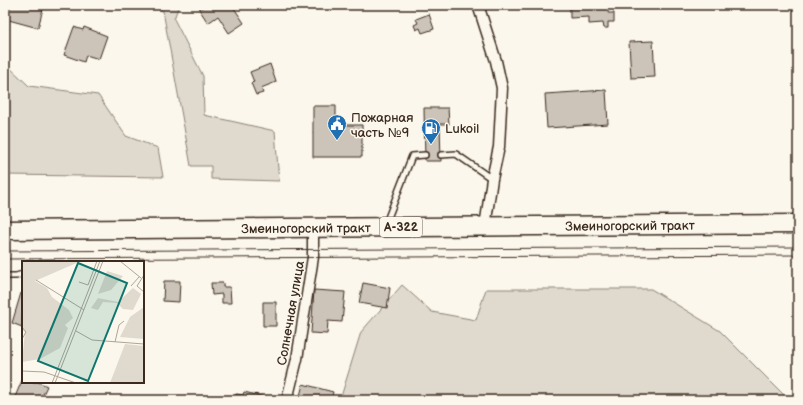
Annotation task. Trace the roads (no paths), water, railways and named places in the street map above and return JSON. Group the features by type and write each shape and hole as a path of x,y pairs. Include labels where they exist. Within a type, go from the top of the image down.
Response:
{"highway":[{"name":"Змеиногорский тракт","path":"5,230 313,229 798,224"}],"street":[{"path":"478,5 496,60 502,88 499,148 492,179 485,227"},
{"name":"Солнечная улица","path":"287,400 296,359 313,257 313,229"}],"lane":[{"path":"441,155 456,154 492,179"},
{"path":"385,228 412,156 425,155"},
{"path":"5,276 22,274"}],"tram line":[{"path":"5,251 798,247"},
{"path":"5,259 798,255"}],"place":[{"name":"Пожарная часть №9","path":"337,141"},
{"name":"Lukoil","path":"431,145"}]}
